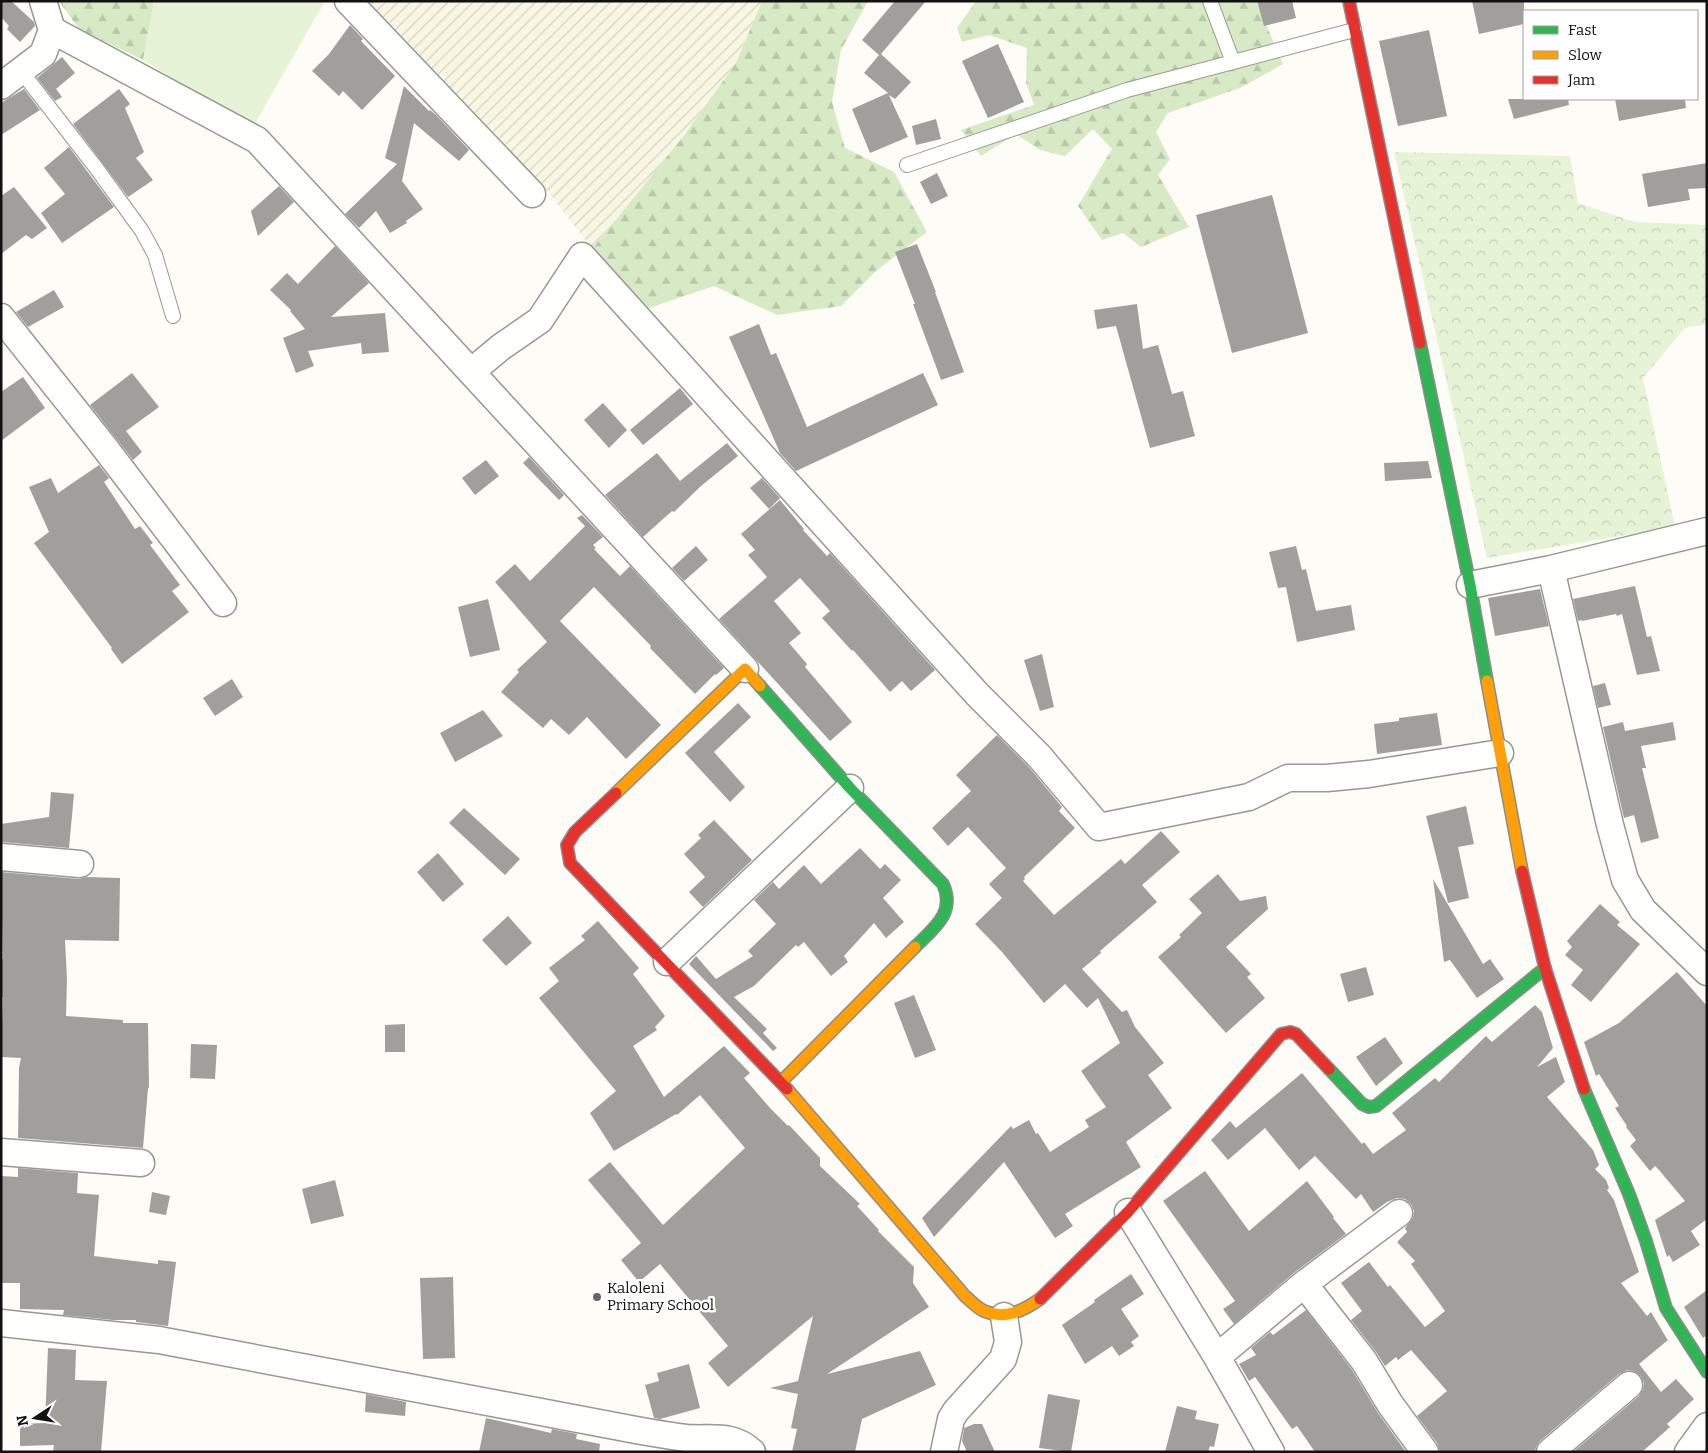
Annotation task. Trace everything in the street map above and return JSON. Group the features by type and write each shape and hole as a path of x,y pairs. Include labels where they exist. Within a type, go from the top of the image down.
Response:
{"street":[{"path":"11,78 43,54 52,30 43,1"},
{"path":"348,1 532,194"},
{"path":"1349,1 1470,585 1522,874 1545,968 1562,1028 1583,1087 1646,1241 1666,1308 1707,1372"},
{"path":"52,30 257,140 745,669 850,788 943,884 949,903 946,913 940,922 781,1082"},
{"path":"471,372 501,347 540,320 582,256 977,694 1039,756 1099,828 1249,797 1288,778 1328,778 1368,774 1500,752"},
{"path":"1,317 102,444 223,603"},
{"path":"1470,585 1551,569 1707,531"},
{"path":"1551,569 1608,816 1625,880 1643,910 1707,972"},
{"path":"745,669 575,832 566,846 570,863 781,1082 965,1296 983,1311 1004,1316 1025,1310 1046,1295 1128,1212 1281,1034 1293,1032 1362,1104 1369,1107 1376,1106 1545,968"},
{"path":"667,962 850,788"},
{"path":"1,857 80,864"},
{"path":"1,1152 141,1162"},
{"path":"1128,1212 1217,1357 1271,1452"},
{"path":"1217,1357 1304,1284 1399,1213"},
{"path":"1304,1284 1364,1361 1390,1404 1425,1452"},
{"path":"944,1452 951,1420 956,1411 1004,1359 1008,1342 1004,1316"},
{"path":"1,1323 159,1340 636,1430 688,1438 725,1438 744,1444 752,1452"},
{"path":"1550,1452 1629,1385"},
{"path":"1688,1452 1707,1426"}],"lane":[{"path":"1210,1 1233,62"},
{"path":"907,165 1128,90 1354,30"},
{"path":"11,78 97,169 142,231 155,255 173,316"}],"shaded area":[{"path":"368,1 762,1 736,63 682,138 592,249 546,189"}],"green space":[{"path":"59,1 154,1 143,60 79,29"},
{"path":"154,1 325,1 253,127 143,60"},
{"path":"762,1 868,1 841,50 832,102 845,148 894,172 927,232 876,271 841,306 777,315 714,286 646,309 592,249 682,138 736,63"},
{"path":"976,1 1256,1 1283,64 1240,88 1168,113 1156,132 1170,159 1158,175 1189,227 1141,247 1123,233 1102,240 1078,206 1112,149 1093,129 1065,156 1040,150 1016,134 981,156 961,130 1034,105 1026,83 1027,48 989,35 962,42 957,28"},
{"path":"1394,152 1570,156 1578,203 1635,222 1707,225 1707,324 1685,328 1643,378 1675,527 1487,558"}],"building":[{"path":"1,1 11,1 34,22 35,26 20,42 7,29 9,26 1,17"},
{"path":"895,1 926,1 881,54 911,82 895,99 889,95 908,137 870,153 852,109 888,93 864,73 879,55 862,40"},
{"path":"1257,1 1292,1 1296,18 1264,26"},
{"path":"1472,1 1524,1 1523,24 1479,34"},
{"path":"350,25 363,39 361,41 395,76 362,110 343,91 339,96 312,71 329,54"},
{"path":"1429,30 1447,116 1398,126 1379,41"},
{"path":"998,44 1024,102 988,118 962,61"},
{"path":"62,57 75,73 56,89 62,97 55,101 37,78"},
{"path":"404,86 429,111 436,115 469,150 459,161 414,123 402,181 423,209 406,221 407,223 390,233 376,211 359,228 345,214 397,164 385,158"},
{"path":"24,89 40,110 1,135 1,103"},
{"path":"119,89 130,104 125,108 144,152 136,158 153,180 128,197 73,124"},
{"path":"1508,99 1568,100 1569,105 1514,119"},
{"path":"1615,100 1685,100 1686,108 1619,121"},
{"path":"936,119 941,139 916,145 912,126"},
{"path":"69,147 114,207 62,243 41,213 65,194 44,168"},
{"path":"1707,163 1707,188 1688,189 1690,200 1648,207 1642,174"},
{"path":"937,173 948,196 931,204 920,182"},
{"path":"279,186 294,202 258,236 251,211"},
{"path":"14,187 47,228 32,239 26,235 1,254 1,196"},
{"path":"1272,195 1308,333 1232,353 1196,215"},
{"path":"917,244 964,372 941,380 895,252"},
{"path":"335,246 369,283 331,317 385,313 389,352 362,354 361,343 308,351 314,366 296,373 283,338 305,329 291,310 270,290 287,273 298,284"},
{"path":"54,290 64,307 28,327 16,312"},
{"path":"1137,304 1143,349 1158,345 1172,394 1183,391 1195,436 1150,448 1116,326 1097,329 1094,310"},
{"path":"759,324 771,355 776,353 807,427 923,373 938,405 796,471 780,453 729,337"},
{"path":"132,373 159,407 126,431 142,452 133,460 90,405"},
{"path":"23,377 45,408 1,441 1,392"},
{"path":"680,388 693,404 643,445 630,430"},
{"path":"603,403 627,430 609,448 584,420"},
{"path":"727,443 738,456 643,537 605,495 657,453 680,481"},
{"path":"529,457 564,495 559,500 523,463"},
{"path":"486,460 499,476 475,495 462,478"},
{"path":"1428,461 1432,478 1385,481 1384,463"},
{"path":"99,465 109,478 104,482 135,529 140,526 153,543 150,545 180,585 172,591 189,612 122,664 34,543 49,532 29,487 51,478 58,493"},
{"path":"762,478 780,498 769,509 750,488"},
{"path":"780,500 803,530 827,556 830,553 935,670 911,691 902,681 890,692 822,618 830,611 800,578 774,601 801,633 789,643 807,664 805,667 852,722 830,741 719,619 767,577 748,555 755,550 741,534"},
{"path":"582,515 603,537 593,545 596,548 594,549 620,576 630,566 724,668 715,674 695,694 594,587 560,621 661,725 626,759 587,717 569,735 551,719 543,728 501,692 519,672 517,670 547,642 495,582 515,564 530,581 585,526 577,518"},
{"path":"696,546 708,560 684,581 672,568"},
{"path":"1296,546 1302,570 1306,569 1316,611 1351,605 1355,630 1297,642 1286,587 1278,588 1269,552"},
{"path":"1635,586 1647,637 1651,636 1660,671 1637,675 1622,614 1578,621 1573,599"},
{"path":"1540,589 1549,626 1495,636 1488,598"},
{"path":"488,599 500,650 470,657 458,607"},
{"path":"1042,654 1054,707 1040,711 1024,660"},
{"path":"232,679 243,697 215,716 203,698"},
{"path":"1605,683 1611,705 1598,708 1593,686"},
{"path":"738,703 751,717 714,752 745,787 730,802 685,753"},
{"path":"483,710 503,736 455,762 440,733"},
{"path":"1437,713 1442,745 1377,754 1374,724 1399,721 1399,718"},
{"path":"1623,722 1625,731 1673,722 1676,740 1641,746 1646,768 1642,768 1659,838 1641,843 1634,815 1624,818 1603,727"},
{"path":"997,735 1028,766 1062,807 1059,811 1075,828 1024,877 1023,881 1054,915 1121,859 1125,864 1161,831 1180,852 1142,885 1157,902 1082,969 1122,1012 1127,1010 1135,1027 1164,1063 1148,1075 1172,1108 1126,1142 1141,1167 1065,1214 1073,1226 1055,1238 1004,1162 934,1237 922,1218 1011,1126 1013,1129 1029,1120 1036,1134 1038,1133 1050,1152 1089,1127 1085,1120 1106,1107 1081,1071 1120,1043 1098,998 1087,1008 1065,984 1044,1003 1002,952 975,924 1002,898 989,884 1006,868 968,827 948,846 932,828 971,791 956,775"},
{"path":"51,792 74,794 69,848 1,842 1,824 49,817"},
{"path":"1466,806 1474,844 1458,847 1469,898 1448,903 1426,816"},
{"path":"464,808 520,859 505,875 449,823"},
{"path":"714,820 752,860 703,907 689,892 705,877 684,854 701,838 698,835"},
{"path":"860,848 880,869 885,864 901,880 883,898 904,922 886,938 874,923 844,956 848,962 831,976 804,942 798,947 796,945 754,986 734,997 767,1029 763,1033 777,1048 773,1051 689,964 696,956 716,979 753,956 748,951 776,924 754,900 773,882 779,889 804,865 821,884"},
{"path":"438,853 464,884 443,902 417,872"},
{"path":"1,872 79,879 87,877 120,878 119,941 65,940 66,1016 123,1020 123,1023 148,1023 149,1088 143,1148 18,1138 19,1068 21,1058 1,1057 3,997 1,997 1,959 3,959"},
{"path":"1218,874 1240,901 1266,896 1268,909 1226,947 1251,974 1247,977 1265,998 1226,1033 1158,957 1181,937 1179,935 1202,913 1189,899"},
{"path":"1433,879 1483,964 1490,959 1504,979 1477,998 1450,960 1444,962"},
{"path":"1600,904 1620,922 1617,925 1640,944 1591,1002 1571,985 1583,970 1565,955 1572,947 1567,941"},
{"path":"508,916 532,943 506,966 482,940"},
{"path":"598,921 639,968 633,974 665,1016 655,1027 657,1030 633,1046 664,1097 724,1046 750,1073 744,1078 770,1108 820,1158 820,1166 860,1204 857,1206 878,1231 914,1267 913,1283 929,1307 827,1374 920,1351 936,1385 862,1419 855,1452 792,1452 797,1429 791,1428 798,1394 770,1388 798,1381 813,1316 728,1387 708,1363 728,1346 660,1264 639,1282 621,1260 641,1243 588,1180 610,1162 663,1225 745,1148 700,1095 677,1115 614,1151 590,1113 616,1091 539,998 559,981 549,968 585,940 581,936"},
{"path":"1366,967 1374,995 1348,1002 1340,974"},
{"path":"1677,972 1707,1006 1707,1219 1691,1231 1700,1245 1673,1262 1669,1255 1667,1257 1655,1220 1685,1201 1655,1166 1650,1171 1630,1146 1636,1140 1615,1108 1619,1106 1599,1074 1596,1076 1584,1042 1619,1023"},
{"path":"914,995 936,1050 915,1058 894,1003"},
{"path":"1535,1005 1542,1012 1553,1048 1537,1067 1556,1057 1565,1082 1547,1097 1593,1150 1599,1165 1595,1169 1606,1180 1609,1188 1607,1190 1614,1200 1639,1272 1621,1283 1647,1316 1651,1312 1668,1340 1639,1364 1661,1392 1676,1379 1694,1399 1667,1424 1670,1427 1642,1452 1573,1452 1639,1396 1643,1390 1644,1383 1641,1376 1634,1371 1627,1370 1619,1374 1540,1441 1535,1452 1440,1452 1437,1443 1417,1416 1447,1391 1411,1350 1398,1360 1396,1357 1385,1366 1351,1320 1362,1311 1341,1283 1369,1262 1388,1287 1390,1285 1425,1327 1445,1311 1411,1264 1415,1261 1397,1242 1407,1232 1405,1228 1413,1218 1414,1211 1411,1204 1405,1199 1397,1198 1387,1202 1373,1212 1361,1194 1356,1199 1315,1156 1299,1170 1265,1128 1228,1160 1211,1140 1230,1121 1236,1128 1302,1073 1362,1144 1364,1142 1373,1154 1406,1130 1392,1113 1435,1078 1439,1082 1486,1036 1492,1042"},
{"path":"405,1024 405,1052 385,1052 385,1025"},
{"path":"1385,1037 1403,1063 1376,1086 1356,1057"},
{"path":"191,1044 217,1045 215,1079 190,1078"},
{"path":"18,1168 78,1173 77,1193 99,1195 94,1256 158,1264 158,1260 176,1262 168,1326 136,1322 136,1320 113,1320 63,1315 64,1310 20,1309 20,1283 1,1283 1,1176 18,1177"},
{"path":"1205,1171 1249,1231 1307,1181 1346,1234 1295,1272 1234,1324 1223,1309 1235,1301 1163,1201"},
{"path":"335,1180 344,1216 311,1224 302,1189"},
{"path":"152,1192 170,1196 166,1215 149,1212"},
{"path":"1131,1274 1144,1294 1121,1309 1139,1336 1131,1342 1134,1346 1119,1356 1112,1346 1085,1364 1062,1325"},
{"path":"453,1277 455,1358 423,1359 420,1278"},
{"path":"1707,1290 1707,1335 1703,1338 1684,1307"},
{"path":"1306,1310 1352,1370 1378,1413 1406,1452 1315,1452 1297,1426 1292,1429 1255,1377 1249,1381 1239,1364 1256,1355 1251,1348 1270,1332 1273,1335"},
{"path":"48,1348 76,1350 75,1380 107,1381 101,1452 53,1452 54,1445 20,1446 20,1424 45,1423"},
{"path":"689,1364 700,1408 660,1419 654,1418 645,1385 659,1381 657,1373"},
{"path":"366,1394 406,1402 405,1416 365,1412"},
{"path":"1048,1394 1080,1400 1071,1452 1039,1448"},
{"path":"1177,1406 1197,1411 1195,1419 1219,1424 1214,1447 1210,1446 1208,1452 1165,1452"},
{"path":"486,1418 551,1433 552,1429 577,1434 576,1439 600,1444 599,1452 479,1452"},
{"path":"974,1424 982,1424 995,1452 967,1452 962,1441 964,1428"}],"traffic: fast":[{"path":"1420,343 1470,585 1487,681"},
{"path":"760,686 850,788 943,884 947,903 945,912 936,926 915,947"},
{"path":"1329,1069 1362,1104 1369,1107 1376,1106 1545,968"},
{"path":"1584,1089 1629,1194 1646,1241 1666,1308 1707,1372"}],"traffic: slow":[{"path":"616,793 745,669 760,686"},
{"path":"1487,681 1522,871"},
{"path":"781,1082 915,947"},
{"path":"787,1089 965,1296 976,1306 984,1311 999,1315 1014,1313 1040,1299"}],"traffic: jam":[{"path":"1349,1 1420,343"},
{"path":"616,793 575,832 567,845 570,863 787,1089"},
{"path":"1522,871 1545,968 1584,1089"},
{"path":"1040,1299 1128,1212 1281,1034 1290,1032 1296,1034 1329,1069"}],"place":[{"name":"Kaloleni Primary School","path":"597,1297"}]}
